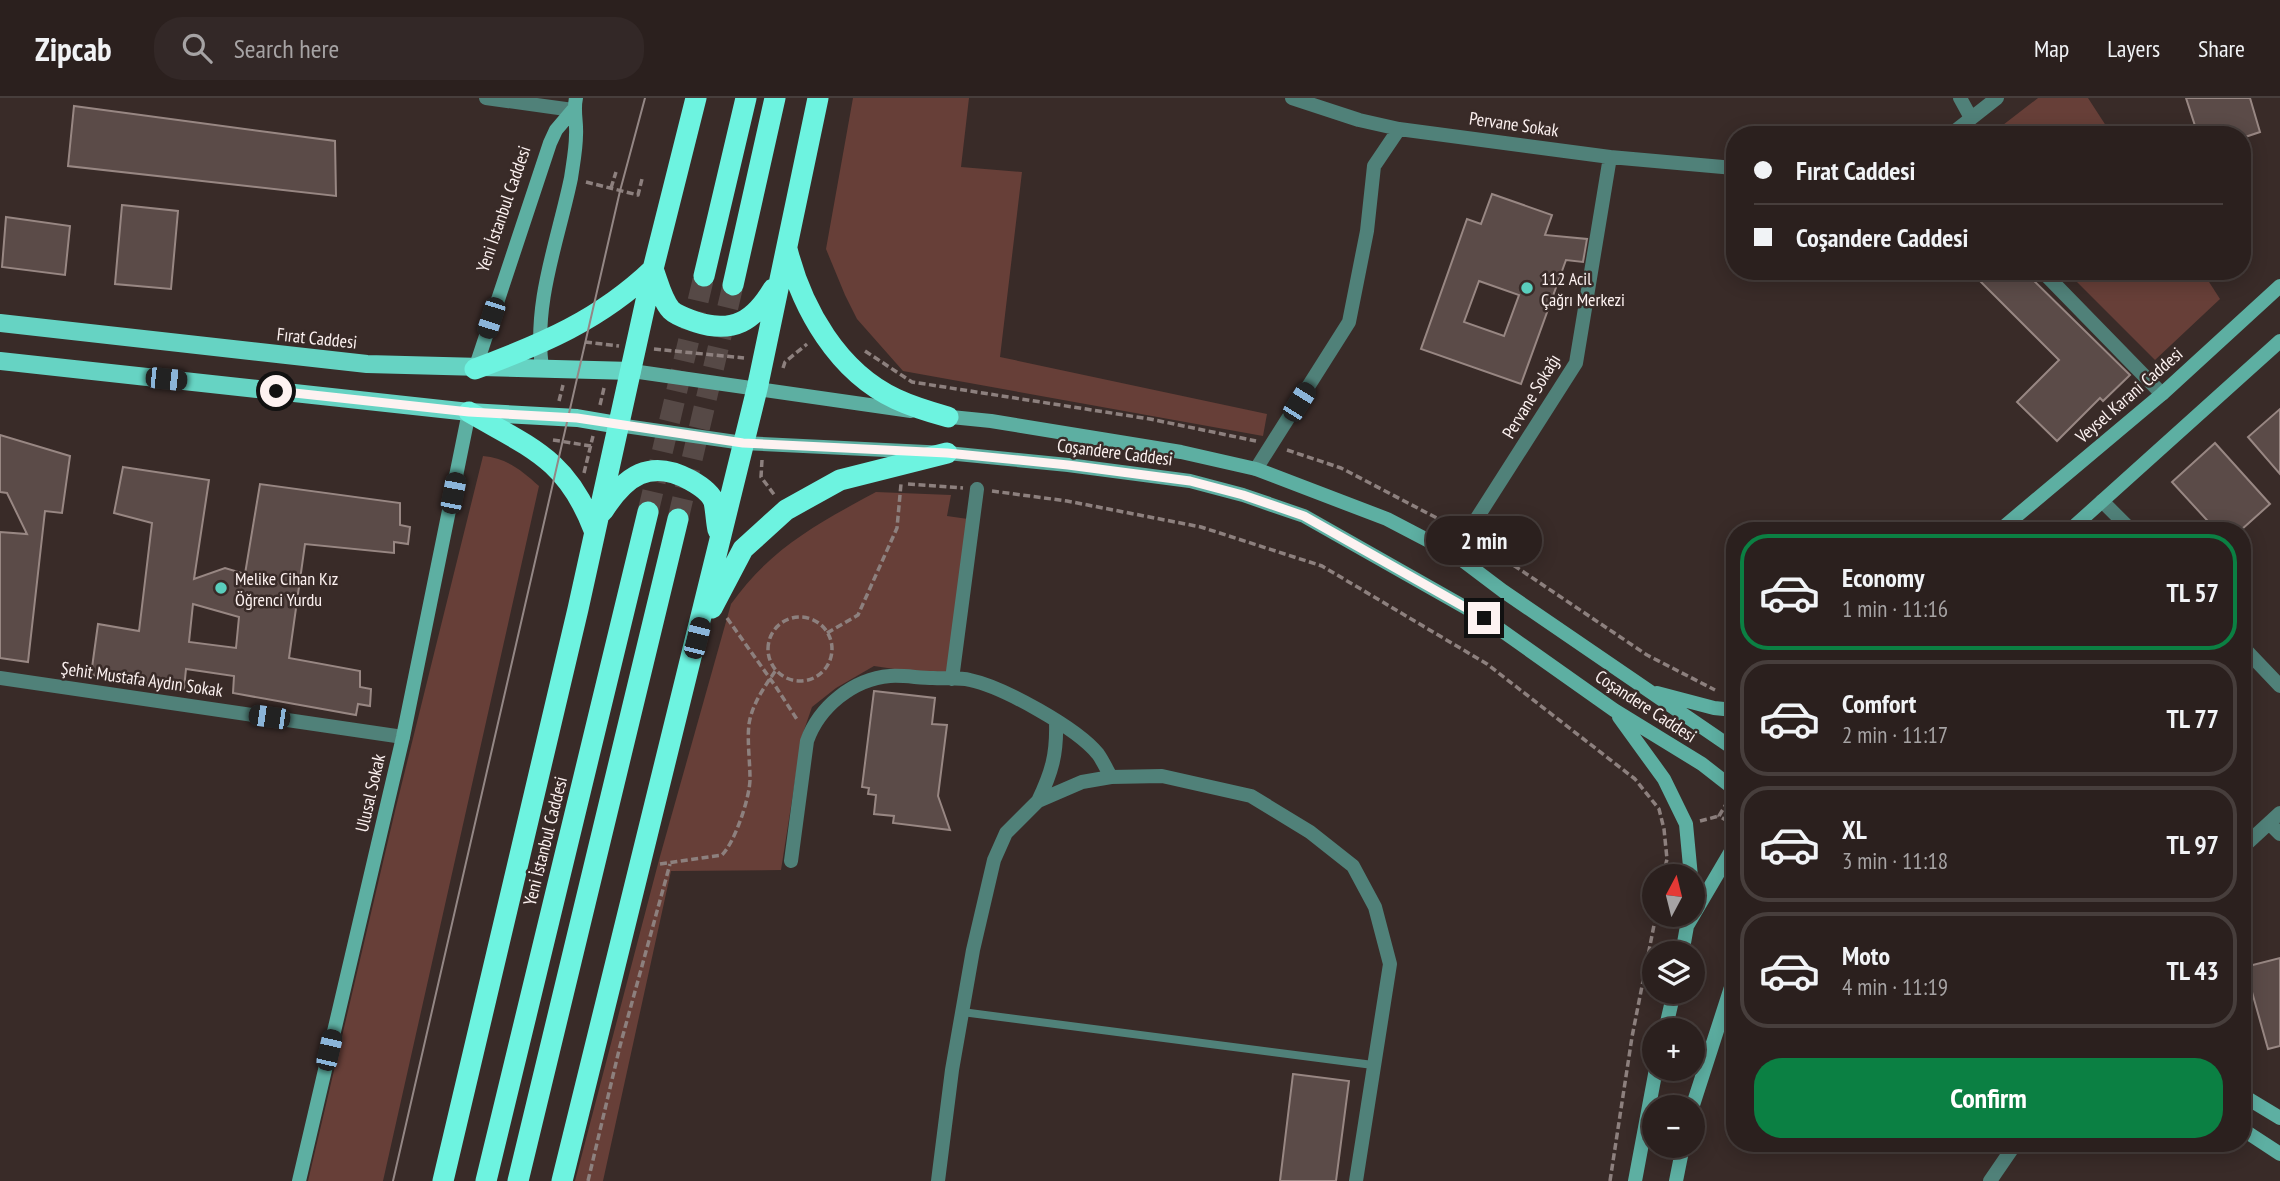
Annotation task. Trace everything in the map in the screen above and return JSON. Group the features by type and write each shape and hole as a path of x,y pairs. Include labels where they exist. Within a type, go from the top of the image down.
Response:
{"highway":[{"path":"443,1181 578,609 653,269 696,98"},
{"path":"704,276 746,98"},
{"path":"733,285 775,98"},
{"path":"562,1181 743,443 766,390 763,360 818,98"},
{"path":"786,247 800,290 823,332 846,363 878,390 916,407 948,417"},
{"path":"653,269 670,309 698,323 723,327 730,327 753,314 765,302 779,278"},
{"path":"475,369 539,344 611,306 653,269"},
{"path":"469,412 522,442 556,466 575,488 595,526"},
{"path":"697,638 743,549 786,510 840,480 947,453"},
{"path":"595,526 616,491 631,477 647,470 665,471 699,485 713,500 720,542"},
{"name":"Yeni İstanbul Caddesi","path":"486,1181 648,512"},
{"path":"518,1181 678,519"}],"main road":[{"path":"542,368 539,344 546,280 570,178 577,132 575,104"},
{"name":"Yeni İstanbul Caddesi","path":"475,369 550,143 575,104"},
{"name":"Veysel Karani Caddesi","path":"2009,522 2161,394 2280,286"},
{"name":"Fırat Caddesi","path":"0,323 367,364 475,369 632,371"},
{"path":"2079,522 2280,341"},
{"path":"0,361 469,412 555,416 618,425"},
{"name":"Coşandere Caddesi","path":"632,371 1181,452 1256,469 1387,519 1454,554 1643,689 1726,744"},
{"name":"Ulusal Sokak","path":"299,1181 403,737 469,412"},
{"name":"Coşandere Caddesi","path":"618,425 743,443 947,453 1068,465 1190,481 1243,495 1304,516 1484,618 1614,710 1702,764 1726,788"},
{"path":"1643,689 1714,708 1726,709"},
{"path":"1614,710 1664,779 1686,824 1690,864"},
{"path":"1705,900 1726,873"},
{"path":"1696,1095 1726,1003"},
{"path":"1635,1181 1654,1081"},
{"path":"2251,1100 2280,1117"},
{"path":"2251,1135 2280,1154"},
{"path":"1676,1181 1681,1158"}],"street":[{"path":"486,98 575,104"},
{"name":"Pervane Sokak","path":"1292,98 1359,120 1399,129 1610,157 1726,167"},
{"path":"1960,98 1971,118"},
{"path":"1961,126 1997,98"},
{"path":"1256,469 1349,322 1367,231 1374,166 1399,129"},
{"name":"Pervane Sokağı","path":"1454,554 1576,363 1610,157"},
{"path":"2051,280 2161,394"},
{"path":"953,679 977,489"},
{"path":"2102,501 2123,522"},
{"path":"2251,655 2280,686"},
{"path":"791,861 807,741 813,722 836,698 865,682 889,676 970,680 989,687 1032,706 1079,736 1098,754 1111,777"},
{"name":"Şehit Mustafa Aydın Sokak","path":"0,678 403,737"},
{"path":"938,1181 962,1012 994,860 1006,834 1038,801 1051,774 1057,747 1056,722"},
{"path":"1038,801 1082,782 1111,777 1163,776 1251,796 1310,832 1353,866 1375,907 1390,964 1356,1181"},
{"path":"2251,840 2274,818 2280,834"},
{"path":"1990,1181 2010,1152"}],"lane":[{"path":"962,1012 1373,1065"}],"path":[{"path":"611,188 616,172"},
{"path":"570,178 638,195 642,179"},
{"path":"766,390 785,362 823,332"},
{"path":"555,416 573,341 785,362"},
{"path":"764,444 761,478 786,510"},
{"path":"827,632 858,615 897,528 901,484 977,489 1067,501 1200,527 1322,566 1487,664 1635,779 1659,809 1664,830 1666,864"},
{"path":"726,617 771,678 807,741"},
{"path":"802,618 812,620 827,632 832,653 829,664 822,672 803,681 792,680 776,670 769,658 768,648 770,638 783,623 802,618"},
{"path":"652,864 670,864 722,855 727,849 740,820 750,782 749,723 757,699 776,670"},
{"path":"1726,804 1719,816 1726,820"},
{"path":"588,1181 620,1046 670,864"},
{"path":"1610,1181 1632,1037 1653,928"}],"shaded area":[{"path":"853,98 969,98 961,167 1022,172 1000,357 1267,414 1263,436 903,371 857,319 826,249"},
{"path":"2038,98 2088,98 2106,126 2002,126"},
{"path":"2075,280 2208,280 2220,299 2155,360"},
{"path":"483,456 507,462 539,486 383,1181 308,1181 395,811"},
{"path":"876,492 951,495 947,516 968,519 948,677 874,666 836,688 812,707 802,736 781,870 671,871 603,1181 575,1181 659,860 731,604 746,584 779,552 834,515"}],"building":[{"path":"2186,98 2250,98 2260,132 2251,135 2251,126 2195,126"},
{"path":"74,106 335,141 336,196 68,166"},
{"name":"112 Acil Çağrı Merkezi","path":"1492,194 1552,215 1545,235 1587,239 1583,262 1566,260 1521,384 1421,349 1467,219 1481,224","holes":["1479,281 1519,295 1504,336 1464,322"]},
{"path":"122,205 178,211 171,289 115,284"},
{"path":"6,217 70,226 65,275 2,267"},
{"path":"1979,280 2033,280 2130,375 2103,401 2100,398 2057,441 2017,402 2059,360"},
{"path":"2280,409 2280,474 2248,437"},
{"path":"0,435 70,456 62,513 45,511 28,662 0,658 0,532 27,534 7,493 0,492"},
{"path":"2215,443 2270,504 2250,522 2209,522 2172,482"},
{"name":"Melike Cihan Kız Öğrenci Yurdu","path":"123,467 209,480 194,579 225,568 245,574 260,484 400,503 400,525 410,527 408,544 394,542 394,553 305,544 289,658 360,671 360,687 371,689 370,706 358,704 356,715 233,693 234,676 186,669 184,689 91,675 98,624 139,631 152,523 114,513","holes":["193,604 239,617 236,648 189,642"]},
{"path":"874,691 935,698 932,724 947,725 938,796 950,830 893,823 894,816 874,814 876,795 868,794 869,788 862,787"},
{"path":"2280,958 2280,1046 2268,1049 2251,988 2251,965"},
{"path":"1293,1074 1349,1081 1336,1181 1280,1181"}],"tunnel":[{"path":"648,512 704,276"},
{"path":"678,519 733,285"}],"tram line":[{"path":"393,1181 620,191 645,98"}],"place":[{"name":"112 Acil Çağrı Merkezi","path":"1527,288"},
{"name":"Melike Cihan Kız Öğrenci Yurdu","path":"221,588"}],"route":[{"path":"276,391 469,412 577,418 743,443 947,453 1190,481 1243,495 1304,516 1484,618"}]}
